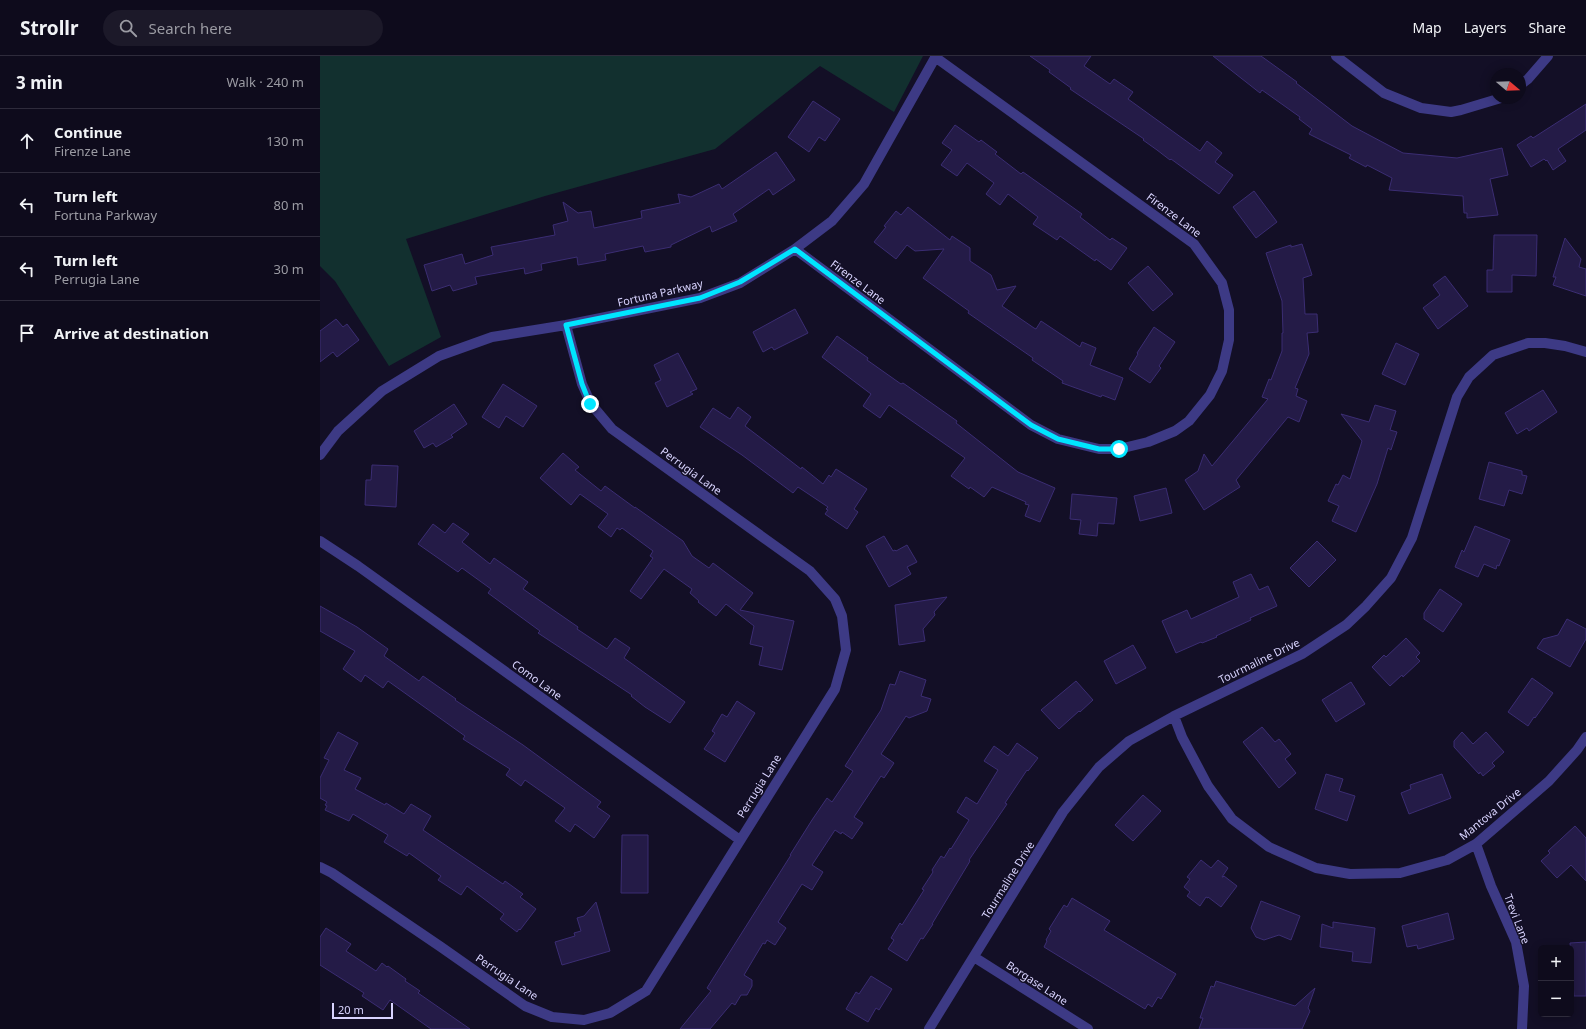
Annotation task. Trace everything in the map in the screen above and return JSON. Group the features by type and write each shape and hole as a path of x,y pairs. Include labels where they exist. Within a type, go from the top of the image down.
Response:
{"street":[{"name":"Fortuna Parkway","path":"320,455 338,431 382,391 440,356 492,337 566,325 700,298 740,282 795,249 832,221 864,184 936,56"},
{"name":"Firenze Lane","path":"795,249 1031,425 1058,439 1099,449 1119,449 1148,442 1175,431 1189,421 1210,395 1222,371 1229,340 1229,310 1222,283 1194,244 936,56"},
{"path":"1336,56 1384,93 1420,108 1451,112 1490,101"},
{"path":"1526,80 1548,56"},
{"name":"Perrugia Lane","path":"320,867 332,873 525,1006 552,1018 584,1020 610,1013 646,991 835,689 846,650 842,616 835,598 810,571 612,429 590,404 582,384 566,325"},
{"name":"Tourmaline Drive","path":"929,1029 1064,812 1099,767 1129,741 1174,716 1302,654 1346,625 1366,606 1391,578 1412,538 1457,397 1470,377 1493,355 1528,343 1545,342 1586,352"},
{"name":"Como Lane","path":"320,541 740,840"},
{"name":"Mantova Drive","path":"1174,716 1182,737 1208,786 1232,819 1270,846 1316,868 1350,874 1400,873 1446,860 1476,844 1549,781 1577,750 1586,737"},
{"name":"Trevi Lane","path":"1476,844 1491,886 1516,942 1524,986 1522,1029"},
{"name":"Borgase Lane","path":"974,957 1088,1029"}],"green space":[{"path":"320,56 923,56 894,112 820,66 715,149 545,196 406,239 441,337 389,366 335,281 320,266"}],"building":[{"path":"1030,56 1091,56 1084,66 1110,84 1114,79 1133,92 1128,99 1200,151 1207,141 1222,153 1215,162 1233,175 1219,194 1171,159 1170,160 1143,140 1144,139 1070,89 1071,88 1049,72 1050,70"},
{"path":"1213,56 1261,56 1297,82 1296,83 1352,126 1403,153 1457,158 1502,148 1508,175 1490,179 1498,215 1467,218 1467,213 1464,213 1463,196 1389,190 1392,178 1367,165 1366,167 1349,158 1351,155 1309,134 1312,129 1299,119 1300,117 1262,90 1260,93"},
{"path":"813,101 840,119 825,141 819,137 809,152 788,137"},
{"path":"1586,104 1586,130 1558,149 1566,161 1553,170 1547,160 1546,161 1544,159 1531,167 1517,145 1531,136 1533,138"},
{"path":"955,125 979,142 981,140 997,152 995,154 1021,174 1023,172 1082,214 1080,217 1110,240 1112,238 1127,248 1111,270 1096,259 1095,261 1060,236 1057,240 1033,224 1038,217 1008,194 1000,205 986,194 994,183 967,163 957,176 941,165 952,150 942,143"},
{"path":"776,152 795,180 773,195 769,189 733,214 737,221 712,232 710,226 671,245 671,247 645,252 643,246 605,254 606,260 578,265 577,257 541,264 542,270 525,274 524,268 475,277 477,284 453,291 450,285 432,291 424,265 462,254 465,264 493,255 491,247 555,235 553,225 568,221 563,202 578,213 591,211 594,228 642,218 641,211 680,203 678,194 691,197 719,184 722,189"},
{"path":"1254,191 1277,222 1256,238 1233,207"},
{"path":"908,207 950,240 952,236 970,248 970,261 991,275 997,290 1016,286 1002,306 1036,329 1041,321 1080,347 1082,342 1096,348 1090,365 1123,378 1115,400 1102,395 1101,397 1062,383 1063,381 1032,360 1033,358 968,313 969,311 923,278 944,249 915,251 907,245 896,259 874,242 896,211 901,215"},
{"path":"1494,235 1537,235 1536,276 1512,275 1512,292 1487,292 1487,270 1493,270"},
{"path":"1565,238 1581,259 1579,267 1586,269 1586,296 1553,285 1556,277 1553,277"},
{"path":"1302,244 1312,275 1303,278 1305,314 1317,314 1318,332 1307,333 1309,354 1295,388 1298,389 1296,396 1307,401 1299,422 1288,417 1236,480 1240,487 1204,510 1185,480 1198,471 1204,454 1212,466 1268,399 1262,397 1269,379 1271,380 1282,351 1282,301 1266,253 1291,245 1291,247"},
{"path":"1148,266 1173,294 1153,311 1128,283"},
{"path":"1445,276 1468,306 1438,329 1423,308 1440,295 1433,285"},
{"path":"795,309 808,333 774,350 772,347 763,352 753,332"},
{"path":"336,319 343,327 347,324 359,340 337,357 333,352 320,362 320,331"},
{"path":"1154,327 1175,342 1159,366 1161,368 1150,383 1129,369 1138,354 1137,353"},
{"path":"837,336 868,358 867,360 957,421 956,423 1018,472 1055,488 1040,522 1025,516 1029,505 1025,504 1026,502 992,487 984,497 970,487 969,489 951,476 965,458 889,405 880,418 863,406 871,394 822,357"},
{"path":"1396,343 1419,354 1405,385 1382,374"},
{"path":"678,353 697,389 690,392 693,394 667,407 655,383 661,380 654,365"},
{"path":"503,384 537,406 523,427 506,416 499,428 482,417"},
{"path":"1543,390 1557,412 1529,431 1527,428 1517,434 1505,413"},
{"path":"454,404 467,424 451,435 453,437 436,447 433,443 424,448 414,431"},
{"path":"1375,405 1396,411 1390,430 1397,432 1391,450 1388,448 1377,484 1356,532 1332,521 1339,506 1328,501 1336,484 1338,485 1343,475 1350,479 1362,441 1341,414 1369,422"},
{"path":"738,407 751,417 745,426 823,484 829,475 831,477 836,469 867,489 854,509 858,512 847,529 825,514 828,507 798,487 793,493 742,455 700,427 713,408 730,419"},
{"path":"563,453 579,467 575,470 601,491 605,486 683,541 692,556 709,568 713,563 753,593 740,610 794,621 782,670 759,665 763,647 750,644 754,626 726,604 716,616 698,602 699,601 690,593 692,589 664,569 641,599 630,591 653,558 650,556 653,551 622,528 620,530 617,528 611,537 598,527 608,514 580,494 571,505 540,478"},
{"path":"1489,462 1522,471 1522,475 1527,476 1522,494 1509,490 1504,506 1479,499"},
{"path":"372,465 398,466 396,507 365,505 366,480 371,480"},
{"path":"1166,488 1172,513 1140,521 1134,496"},
{"path":"1072,494 1117,498 1114,524 1098,523 1097,536 1079,534 1081,520 1070,519"},
{"path":"453,523 469,534 462,542 490,564 494,558 528,582 523,589 578,627 577,629 607,649 615,638 630,648 624,658 685,702 670,723 645,707 631,696 632,695 538,633 540,631 488,593 491,589 462,568 458,572 418,544 433,524 445,533"},
{"path":"1475,526 1510,540 1499,566 1497,565 1496,569 1484,564 1478,577 1455,567 1462,550 1464,552"},
{"path":"884,536 893,551 907,545 917,562 907,567 911,574 889,587 866,546"},
{"path":"1317,541 1336,560 1309,587 1290,568"},
{"path":"1251,574 1259,590 1268,586 1277,606 1250,618 1251,620 1216,636 1217,637 1176,653 1162,621 1187,610 1191,619 1239,597 1233,582"},
{"path":"1440,589 1462,604 1443,632 1424,619 1424,613"},
{"path":"947,597 934,612 935,615 923,629 925,641 899,645 895,605"},
{"path":"320,606 357,627 388,649 384,656 419,681 423,676 456,699 455,700 523,745 601,802 597,807 610,816 594,838 575,824 570,832 555,821 565,808 525,780 521,786 506,775 510,769 463,739 465,736 388,681 383,688 365,675 361,682 343,669 355,651 320,631"},
{"path":"1567,619 1586,629 1586,639 1570,667 1537,648 1543,639 1558,635"},
{"path":"1406,638 1420,653 1416,657 1420,661 1403,677 1402,675 1390,686 1372,667 1384,655 1386,657"},
{"path":"1133,645 1146,668 1116,684 1104,661"},
{"path":"900,671 926,680 921,696 931,699 927,711 909,718 906,716 881,754 894,763 884,778 881,776 854,817 863,823 852,839 842,832 841,834 835,830 812,865 823,872 812,890 802,884 778,922 786,928 775,945 767,940 765,944 763,943 744,975 752,980 752,986 747,995 741,995 735,1005 732,1003 710,1029 680,1029 711,991 707,988 812,820 827,798 832,802 853,771 845,766 881,710 890,684 895,685"},
{"path":"1532,678 1553,693 1528,726 1508,712"},
{"path":"1076,681 1093,700 1059,729 1041,710"},
{"path":"1351,682 1365,704 1336,722 1322,700"},
{"path":"737,701 755,713 725,762 704,749 715,733 712,731 722,714 727,717"},
{"path":"1262,727 1275,742 1279,739 1291,754 1285,759 1296,773 1279,788 1243,742"},
{"path":"338,732 358,743 344,770 361,778 355,789 385,805 386,803 404,814 411,804 431,816 423,830 503,884 505,881 523,894 520,897 536,909 520,930 519,929 517,932 500,919 504,914 467,886 461,895 438,880 441,876 409,853 407,856 384,842 388,835 353,814 349,821 325,810 327,806 325,805 327,802 320,798 320,778 329,760 324,758"},
{"path":"1462,732 1473,744 1486,732 1504,752 1492,763 1495,766 1483,776 1480,772 1479,774 1454,747 1454,741"},
{"path":"1017,743 1038,758 1028,771 1027,770 1005,803 1007,804 969,860 970,861 933,924 923,939 921,938 907,961 888,949 894,940 891,938 900,923 902,925 924,890 922,889 941,856 944,858 950,848 951,849 969,820 957,812 966,797 977,804 998,770 984,761 994,746 1008,756"},
{"path":"1326,774 1343,779 1339,791 1355,796 1347,821 1315,809"},
{"path":"1442,774 1451,798 1409,814 1401,793 1411,789 1410,785"},
{"path":"1143,795 1161,811 1133,841 1115,825"},
{"path":"1575,826 1586,838 1586,881 1571,865 1557,878 1541,861 1550,853 1548,851"},
{"path":"622,835 648,835 648,893 621,893"},
{"path":"1201,860 1211,868 1218,860 1228,868 1222,877 1224,876 1237,886 1221,907 1208,897 1206,897 1200,906 1187,896 1190,892 1184,887 1190,879 1187,877"},
{"path":"1072,898 1110,921 1104,930 1176,974 1161,999 1158,997 1152,1007 1148,1004 1145,1009 1044,947 1051,931 1049,929 1064,905 1067,907"},
{"path":"1261,901 1300,916 1291,940 1279,935 1264,940 1256,937 1251,928"},
{"path":"596,902 610,951 562,965 555,942 575,936 574,933 581,931 577,918 584,916"},
{"path":"1448,913 1454,939 1418,949 1417,945 1407,947 1402,926"},
{"path":"1333,922 1375,928 1371,963 1352,961 1353,952 1320,947 1322,924 1333,928"},
{"path":"326,928 351,944 346,951 376,971 382,963 387,967 388,966 406,979 405,981 420,991 418,993 470,1029 431,1029 390,1000 383,1010 362,996 364,993 320,965 320,937"},
{"path":"1586,942 1586,996 1574,996 1574,945 1570,945 1570,943"},
{"path":"871,976 892,989 879,1010 876,1008 868,1022 846,1009 856,992 859,994"},
{"path":"1216,981 1295,1006 1315,988 1308,1008 1310,1011 1302,1029 1199,1029 1203,1018 1200,1018 1211,986 1214,987"}],"route":[{"path":"590,404 582,384 566,325 700,298 740,282 795,249 1031,425 1058,439 1099,449 1119,449"}]}
